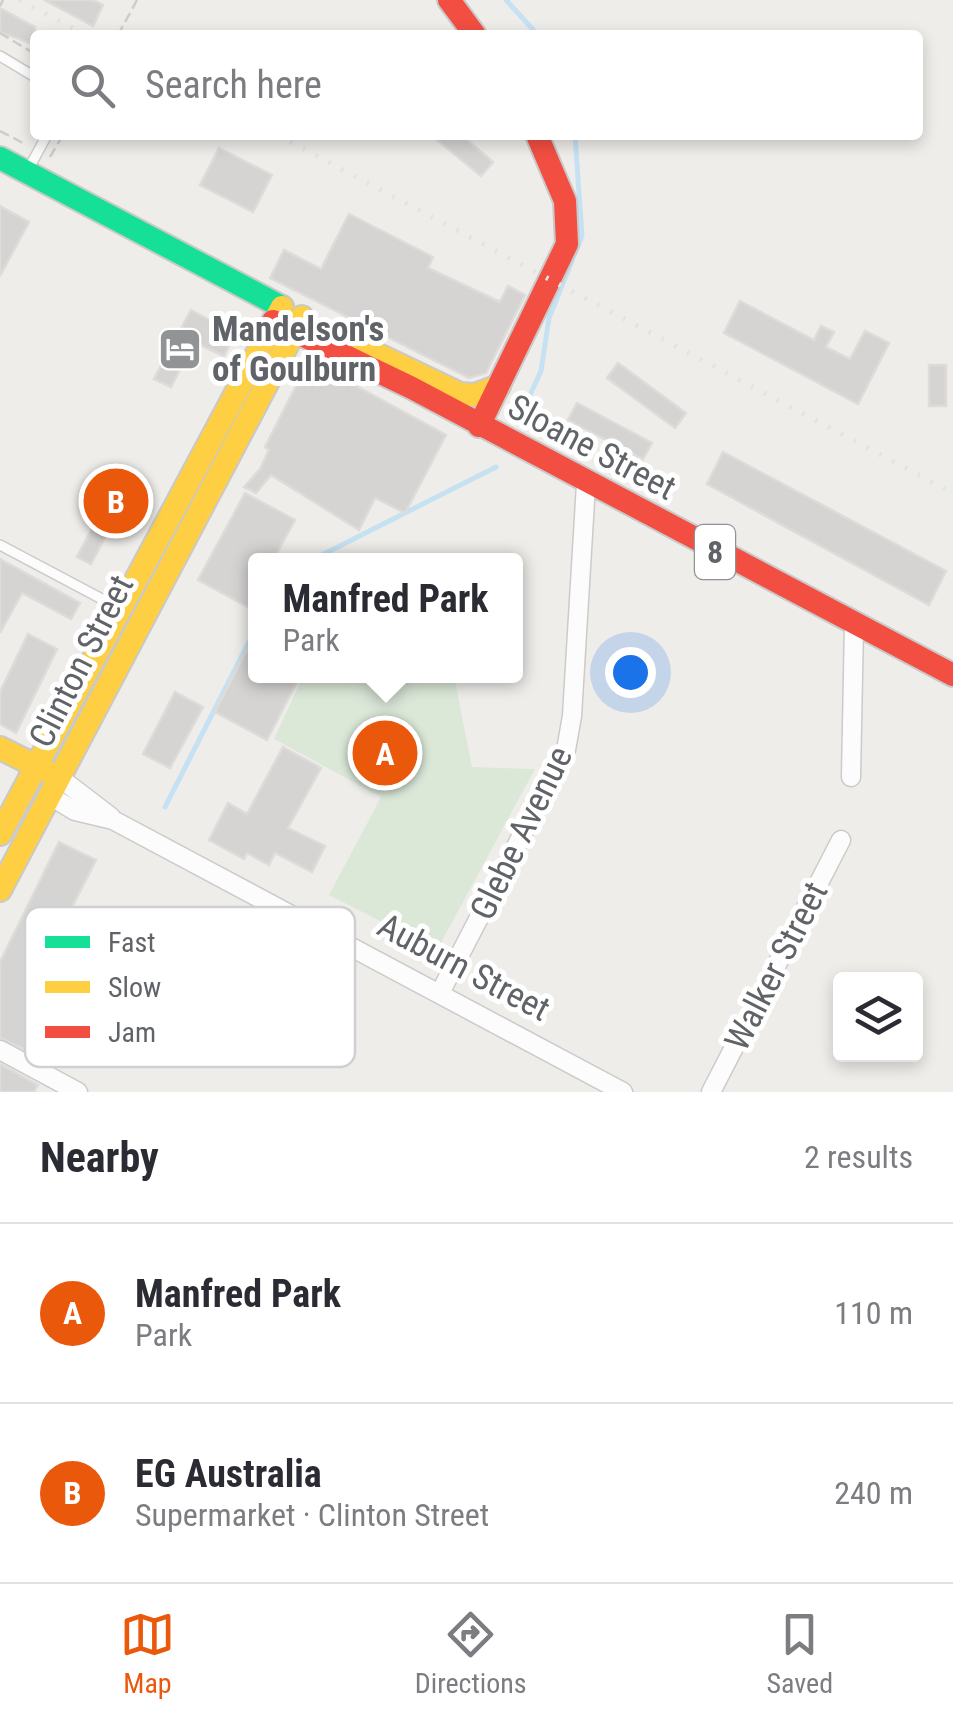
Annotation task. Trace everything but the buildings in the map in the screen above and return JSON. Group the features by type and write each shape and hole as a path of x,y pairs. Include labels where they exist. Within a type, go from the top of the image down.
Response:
{"main road":[{"path":"450,0 471,30"},
{"path":"478,426 568,244 568,221 560,186 539,140"},
{"name":"Sloane Street","path":"18,170 478,426 953,675"},
{"name":"Sloane Street","path":"18,170 288,320 345,339 412,388"},
{"name":"Clinton Street","path":"0,890 55,787 185,511 288,320"},
{"path":"345,339 460,394 475,395 499,386"},
{"name":"Clinton Street","path":"0,834 120,608 185,511"},
{"name":"Auburn Street","path":"0,748 32,775 55,787"},
{"name":"Auburn Street","path":"0,768 32,775"}],"street":[{"name":"Glebe Avenue","path":"440,993 566,750 572,716 586,484"},
{"path":"851,777 854,624"},
{"name":"Auburn Street","path":"55,787 75,811 113,820 277,907"},
{"name":"Walker Street","path":"711,1092 840,840"},
{"name":"Auburn Street","path":"355,948 623,1092"},
{"path":"0,1050 25,1063"},
{"path":"32,1067 78,1092"}],"lane":[{"path":"0,56 30,74"},
{"path":"18,170 42,140"},
{"path":"0,544 120,608"}],"path":[{"path":"121,30 138,0"},
{"path":"0,33 30,51"},
{"path":"53,158 61,140"}],"green space":[{"path":"300,683 455,683 472,767 535,769 437,950 329,895 381,797 274,739"}],"waterway":[{"path":"506,0 533,30"},
{"path":"517,423 541,371 549,318 582,236 575,140"},
{"path":"326,553 496,467"},
{"path":"165,807 248,644"}],"railway":[{"path":"19,0 76,30"},
{"path":"286,140 953,493"}],"traffic: fast":[{"path":"0,158 282,307"}],"traffic: slow":[{"path":"0,834 282,307"},
{"path":"0,890 302,317"},
{"path":"345,339 460,394 475,395 499,386"},
{"path":"0,748 50,773"}],"traffic: jam":[{"path":"449,0 471,30"},
{"path":"479,426 567,244 565,201 539,140"},
{"path":"273,321 412,388 953,675"}],"place":[{"name":"Mandelson's of Goulburn","path":"180,349"},
{"name":"EG Australia","path":"116,501"},
{"name":"Manfred Park","path":"385,753"}]}
